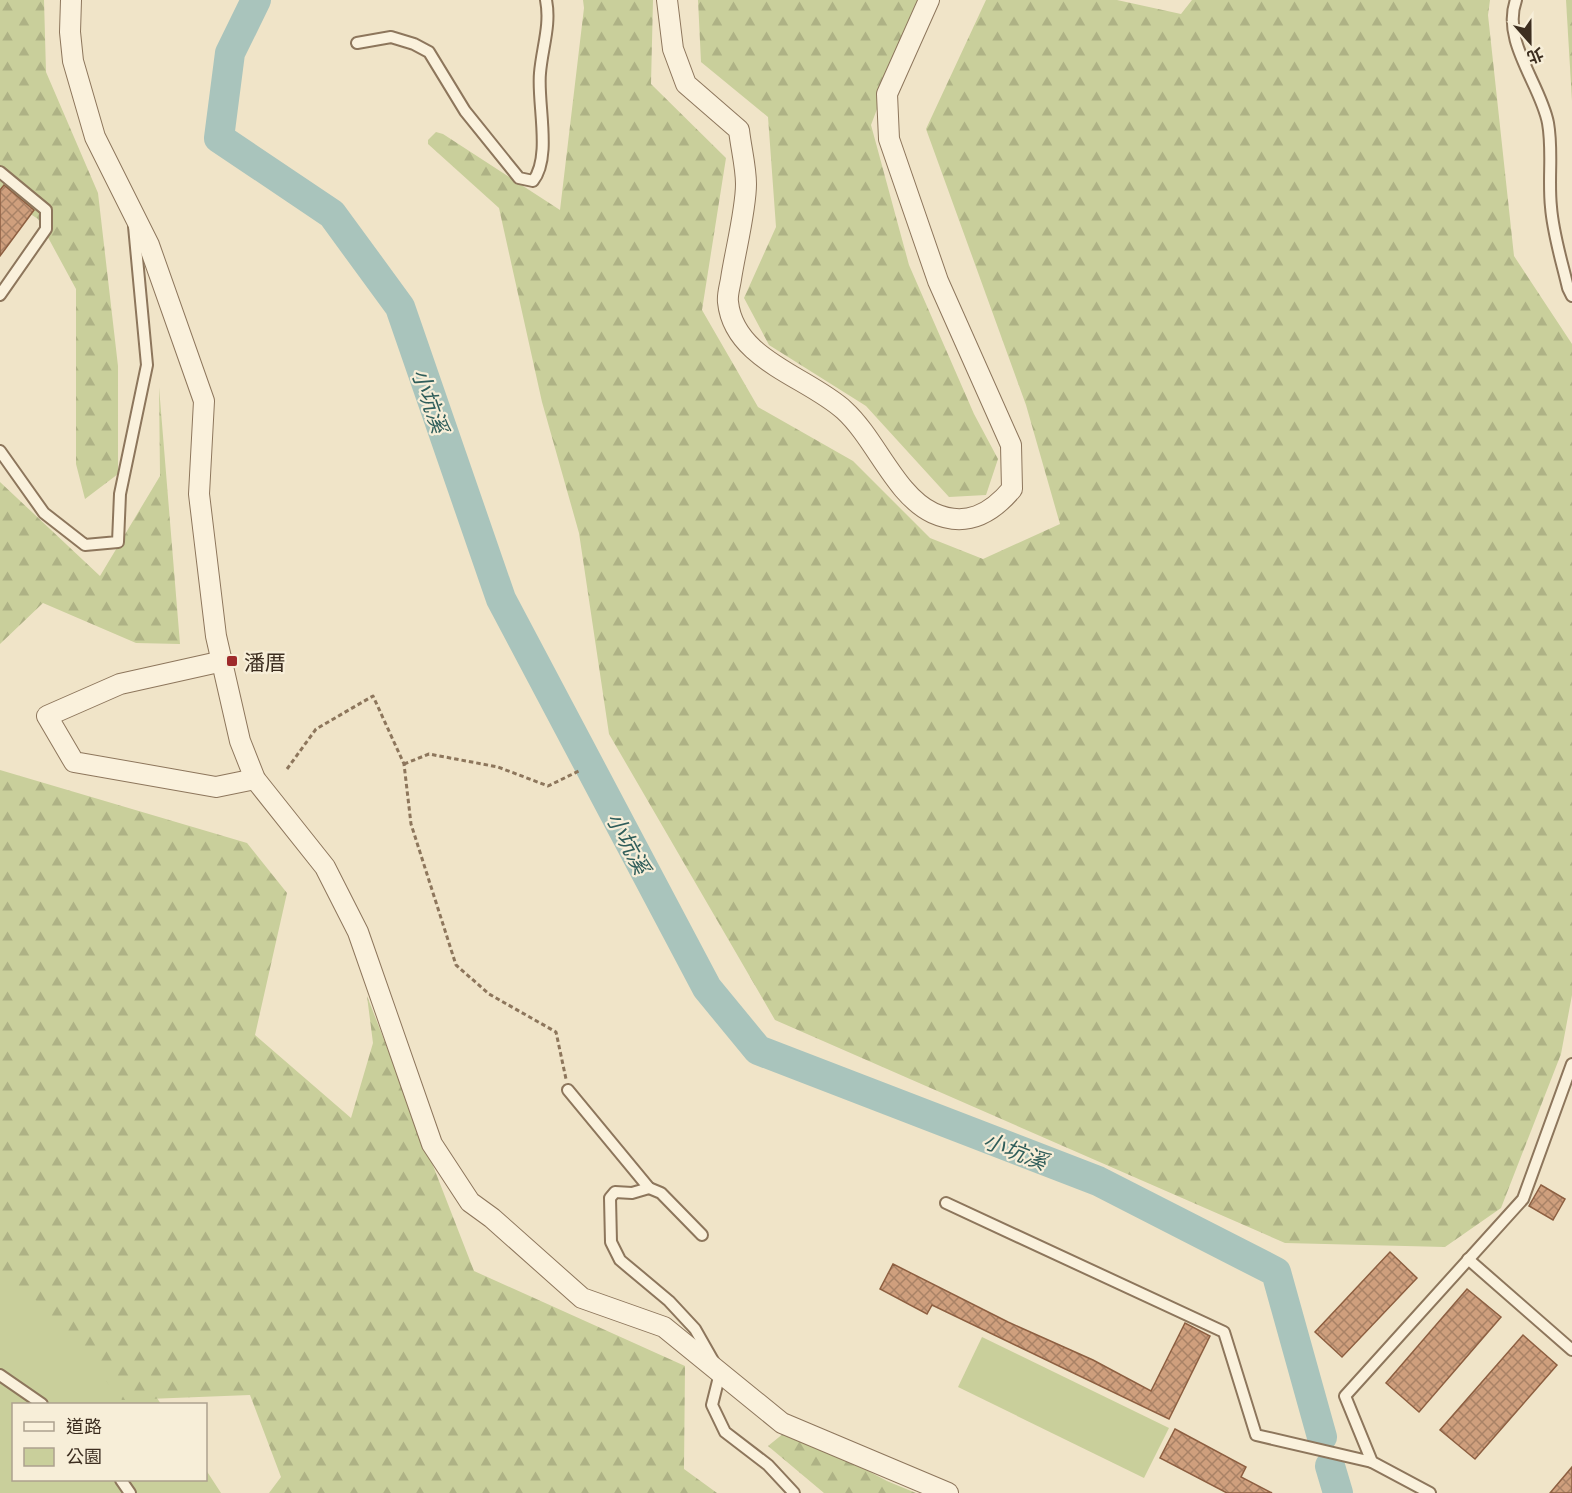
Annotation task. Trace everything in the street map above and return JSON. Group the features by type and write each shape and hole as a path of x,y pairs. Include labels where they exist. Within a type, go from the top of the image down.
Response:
{"street":[{"path":"71,0 70,32 73,62 96,137 149,245 204,401 199,494 216,636 223,661 230,708 240,741 255,779 325,867 353,923 432,1144 470,1202 492,1218 582,1298 664,1327 782,1423 948,1493"},
{"path":"667,0 673,49 686,84 739,130 746,185 728,301 735,322 751,347 785,372 842,408 857,422 908,495 932,513 953,518 972,518 996,508 1012,489 1011,445 939,281 889,139 887,94 929,0"},
{"path":"223,661 120,684 47,716 74,762 216,787 255,779"}],"lane":[{"path":"357,42 391,37 414,44 429,52 465,111 519,178 533,182 540,173 542,156 540,74 549,16 546,0"},
{"path":"1516,0 1513,8 1517,44 1548,122 1552,164 1551,207 1572,296"},
{"path":"0,172 46,210 46,229 0,295"},
{"path":"0,451 44,513 85,544 118,542 120,494 147,364 132,211"},
{"path":"1372,1462 1345,1396 1523,1199 1572,1064"},
{"path":"568,1090 649,1188 661,1193 702,1234"},
{"path":"649,1188 632,1194 615,1192 610,1198 611,1242 620,1260 669,1301 695,1329 720,1373 712,1405 725,1432 768,1465 794,1493"},
{"path":"946,1203 1224,1332 1256,1435 1372,1462 1430,1493"},
{"path":"1468,1259 1572,1350"},
{"path":"0,1375 41,1403"}],"path":[{"path":"287,769 316,729 374,696 404,764 411,824 456,965 489,994 556,1032 568,1090"},
{"path":"404,764 429,754 498,767 548,786 581,770"}],"green space":[{"path":"0,0 44,0 46,72 98,193 118,366 118,474 85,499 76,464 76,289 38,219 0,194"},
{"path":"583,0 653,0 651,84 726,158 702,310 758,407 853,461 930,538 983,559 1060,524 1026,405 926,129 986,0 1117,0 1181,14 1192,0 1490,0 1488,15 1514,256 1572,344 1572,995 1561,1054 1501,1208 1445,1247 1285,1243 775,1020 609,734 579,533 542,402 499,208 428,144 428,140 436,132 443,134 560,210 584,8"},
{"path":"698,0 918,0 871,125 909,265 974,414 998,459 986,495 949,497 866,406 769,345 744,298 776,227 768,117 701,62"},
{"path":"1566,0 1572,0 1572,101"},
{"path":"159,387 180,644 136,643 43,603 0,644 0,482 100,576 160,476"},
{"path":"0,770 247,843 287,893 255,1035 351,1118 373,1043 367,996 474,1271 685,1366 684,1469 717,1493 269,1493 281,1477 250,1395 122,1400 42,1305 0,1274"},
{"path":"0,1165 160,1403 12,1403 12,1481 207,1481 207,1472 221,1493 0,1493"},
{"path":"982,1337 1169,1428 1144,1478 958,1387"},
{"path":"789,1429 887,1481 916,1493 824,1493 768,1446"}],"building":[{"path":"4,185 34,210 0,256 0,190"},
{"path":"1541,1185 1565,1199 1553,1220 1529,1206"},
{"path":"1390,1252 1417,1278 1342,1357 1315,1332"},
{"path":"893,1264 1008,1322 1093,1360 1151,1391 1185,1323 1210,1336 1169,1419 932,1305 927,1314 880,1289"},
{"path":"1467,1289 1501,1317 1419,1412 1386,1383"},
{"path":"1523,1335 1557,1365 1475,1459 1440,1430"},
{"path":"1175,1429 1246,1467 1241,1477 1272,1493 1227,1493 1160,1458"},
{"path":"1572,1467 1572,1493 1550,1493"}],"waterway":[{"name":"小坑溪","path":"256,0 230,53 219,138 332,214 400,307 501,599 707,988 758,1050 1098,1181 1276,1272 1322,1437"},
{"name":"小坑溪","path":"1330,1466 1338,1493"}],"place":[{"name":"潘厝","path":"232,661"}]}
